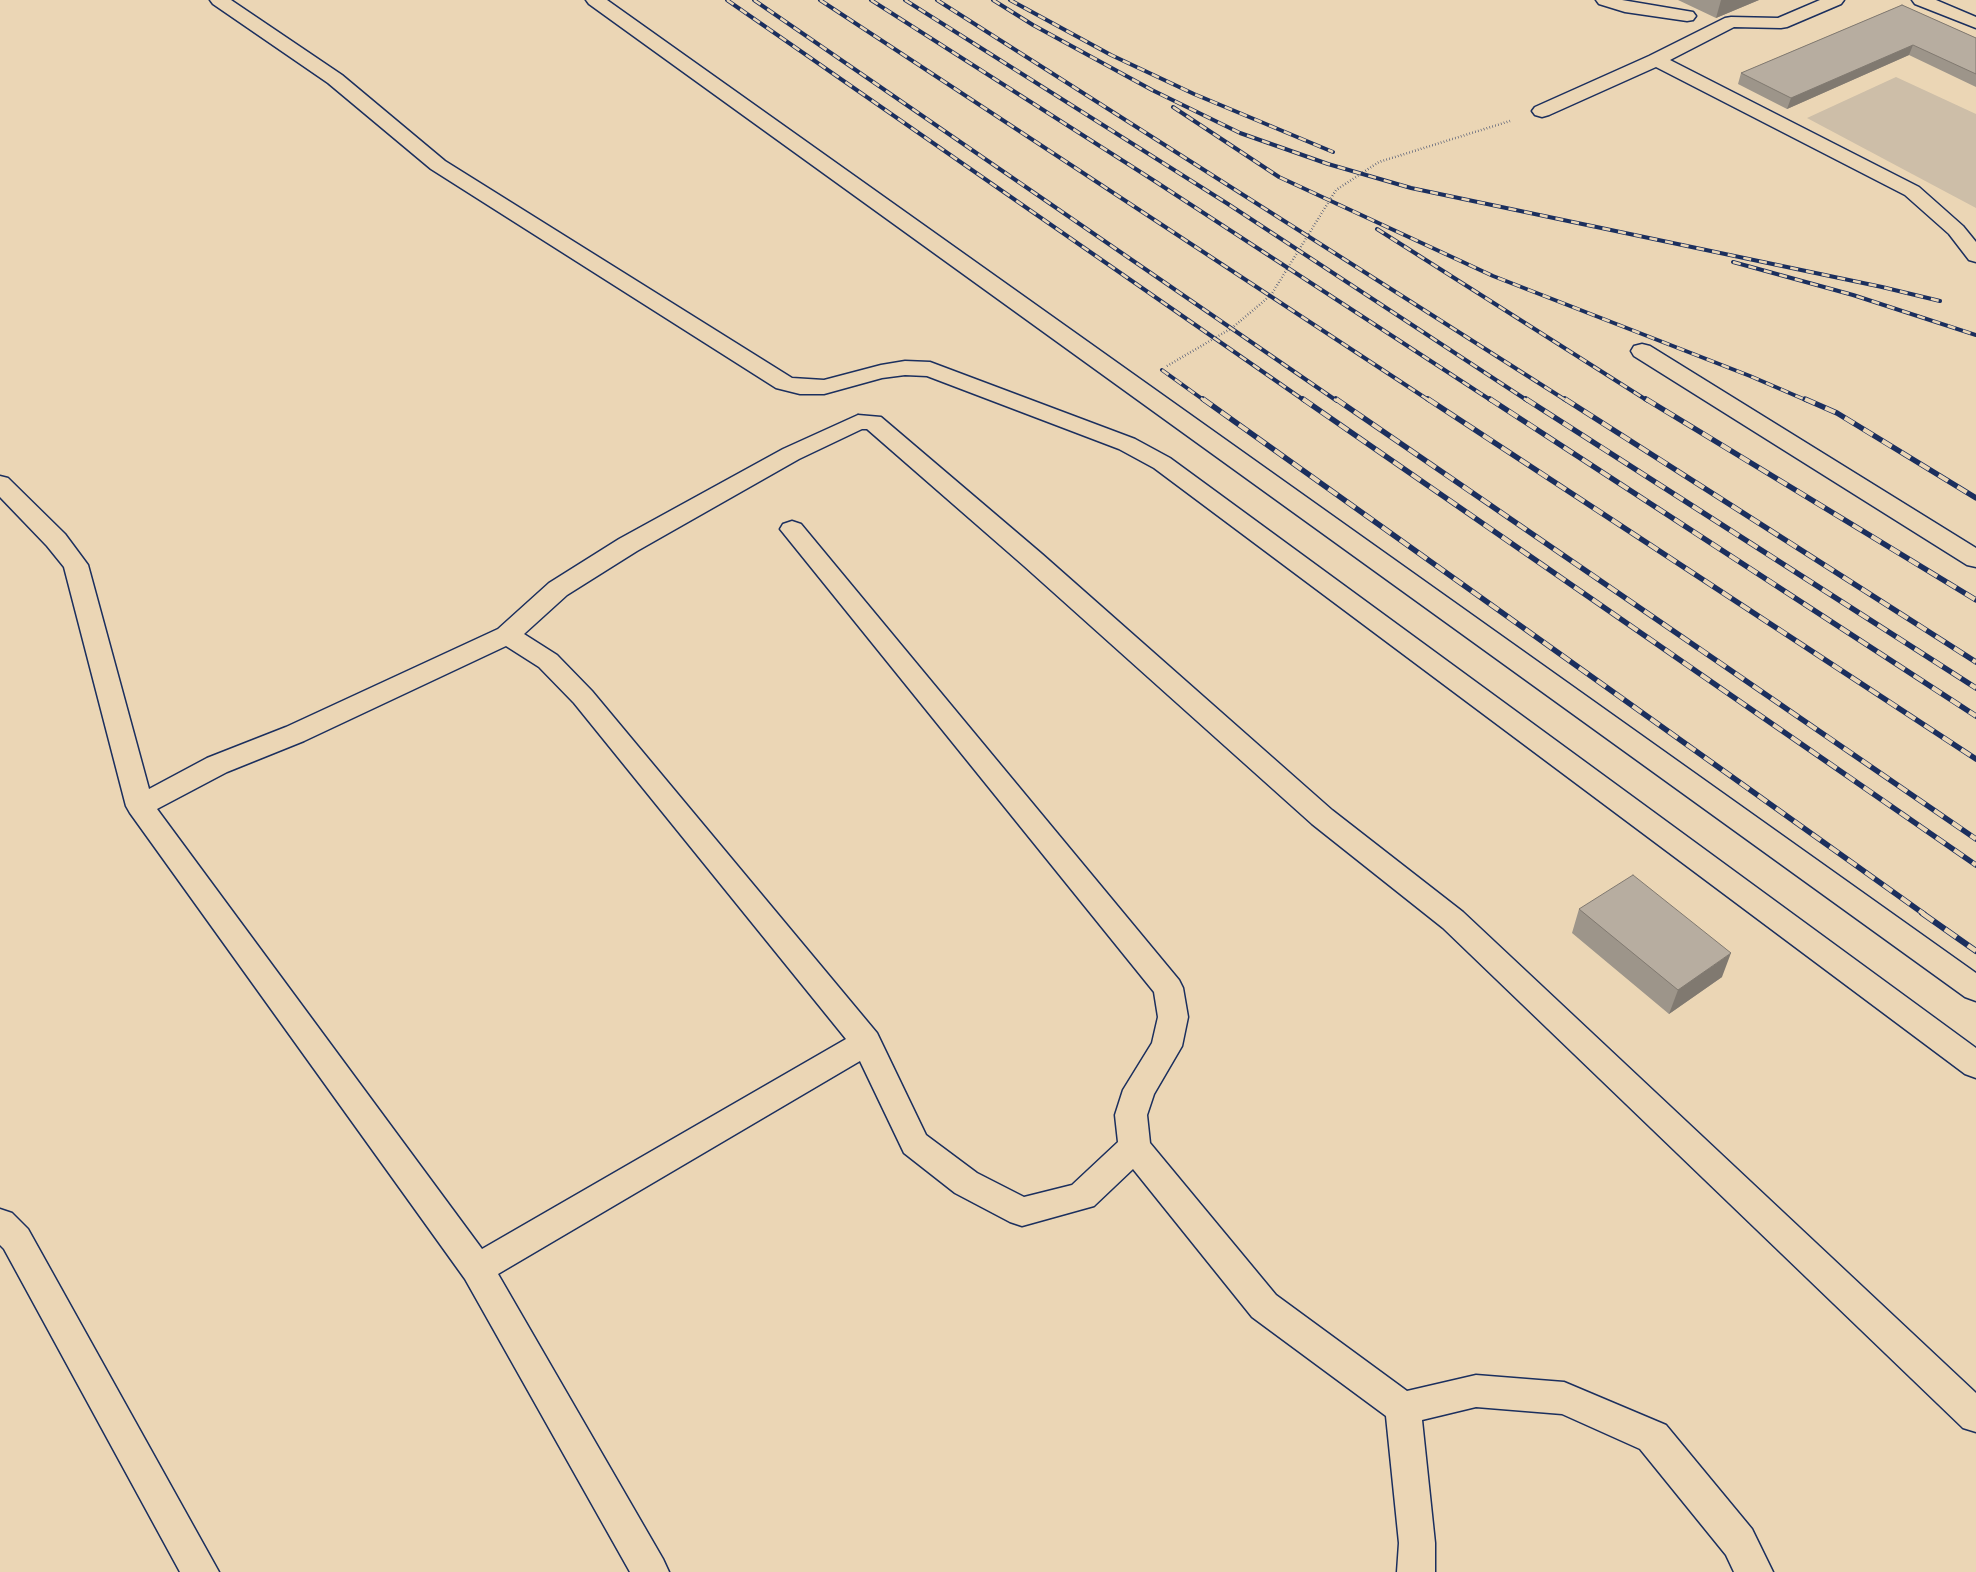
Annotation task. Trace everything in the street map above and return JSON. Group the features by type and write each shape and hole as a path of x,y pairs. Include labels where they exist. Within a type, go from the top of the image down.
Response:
{"street":[{"path":"219,0 335,79 438,165 784,383 800,388 824,388 897,370 930,369 1119,440 1162,463 1976,1065"},
{"path":"596,0 1976,989"},
{"path":"1605,0 1625,7 1731,22 1781,23 1835,0"},
{"path":"1655,0 1688,16"},
{"path":"1921,0 1976,23"},
{"path":"1542,111 1656,60 1731,22"},
{"path":"1656,60 1912,191 1956,230 1976,256"},
{"path":"1642,351 1976,559"},
{"path":"140,806 217,765 295,734 508,635 558,589 628,545 790,454 858,422 866,420 873,422 1033,560 1322,817 1453,920 1976,1416"},
{"path":"0,483 56,540 76,566 140,806 477,1269 650,1572"},
{"path":"792,529 1168,988 1172,1017 1167,1046 1139,1090 1133,1107 1131,1115 1134,1148 1264,1306 1403,1408 1417,1543 1416,1572"},
{"path":"508,635 548,661 583,697 866,1042 915,1144 966,1183 1022,1212 1082,1196 1134,1148"},
{"path":"477,1269 866,1042"},
{"path":"0,1223 16,1239 200,1572"},
{"path":"1403,1408 1476,1391 1564,1398 1653,1437 1739,1542 1754,1572"}],"path":[{"path":"1131,384 1162,370 1214,337 1232,328 1271,295 1336,190 1379,162 1542,111"}],"shaded area":[{"path":"1896,77 1976,114 1976,208 1807,118"}],"building":[{"path":"1902,5 1976,38 1976,74 1913,45 1791,98 1741,73"},
{"path":"1633,875 1731,953 1678,990 1579,909"}],"railway":[{"path":"727,0 1305,401"},
{"path":"754,0 1337,401"},
{"path":"820,0 1430,401"},
{"path":"871,0 1153,180 1492,401"},
{"path":"905,0 1228,204 1528,401"},
{"path":"937,0 1567,401"},
{"path":"993,0 1033,25 1152,90 1240,133 1328,164 1411,188 1882,287 1940,301"},
{"path":"1010,0 1111,55 1194,94 1333,152"},
{"path":"1173,107 1279,177 1493,276 1750,376 1808,401"},
{"path":"1377,229 1648,401"},
{"path":"1733,262 1853,295 1976,335"},
{"path":"1162,370 1205,401"},
{"path":"1203,399 1924,914"},
{"path":"1303,399 1976,865"},
{"path":"1336,399 1976,839"},
{"path":"1428,399 1976,759"},
{"path":"1490,399 1976,716"},
{"path":"1526,399 1976,688"},
{"path":"1565,399 1976,662"},
{"path":"1646,399 1976,600"},
{"path":"1805,399 1837,413 1976,498"},
{"path":"1922,913 1976,951"}]}
